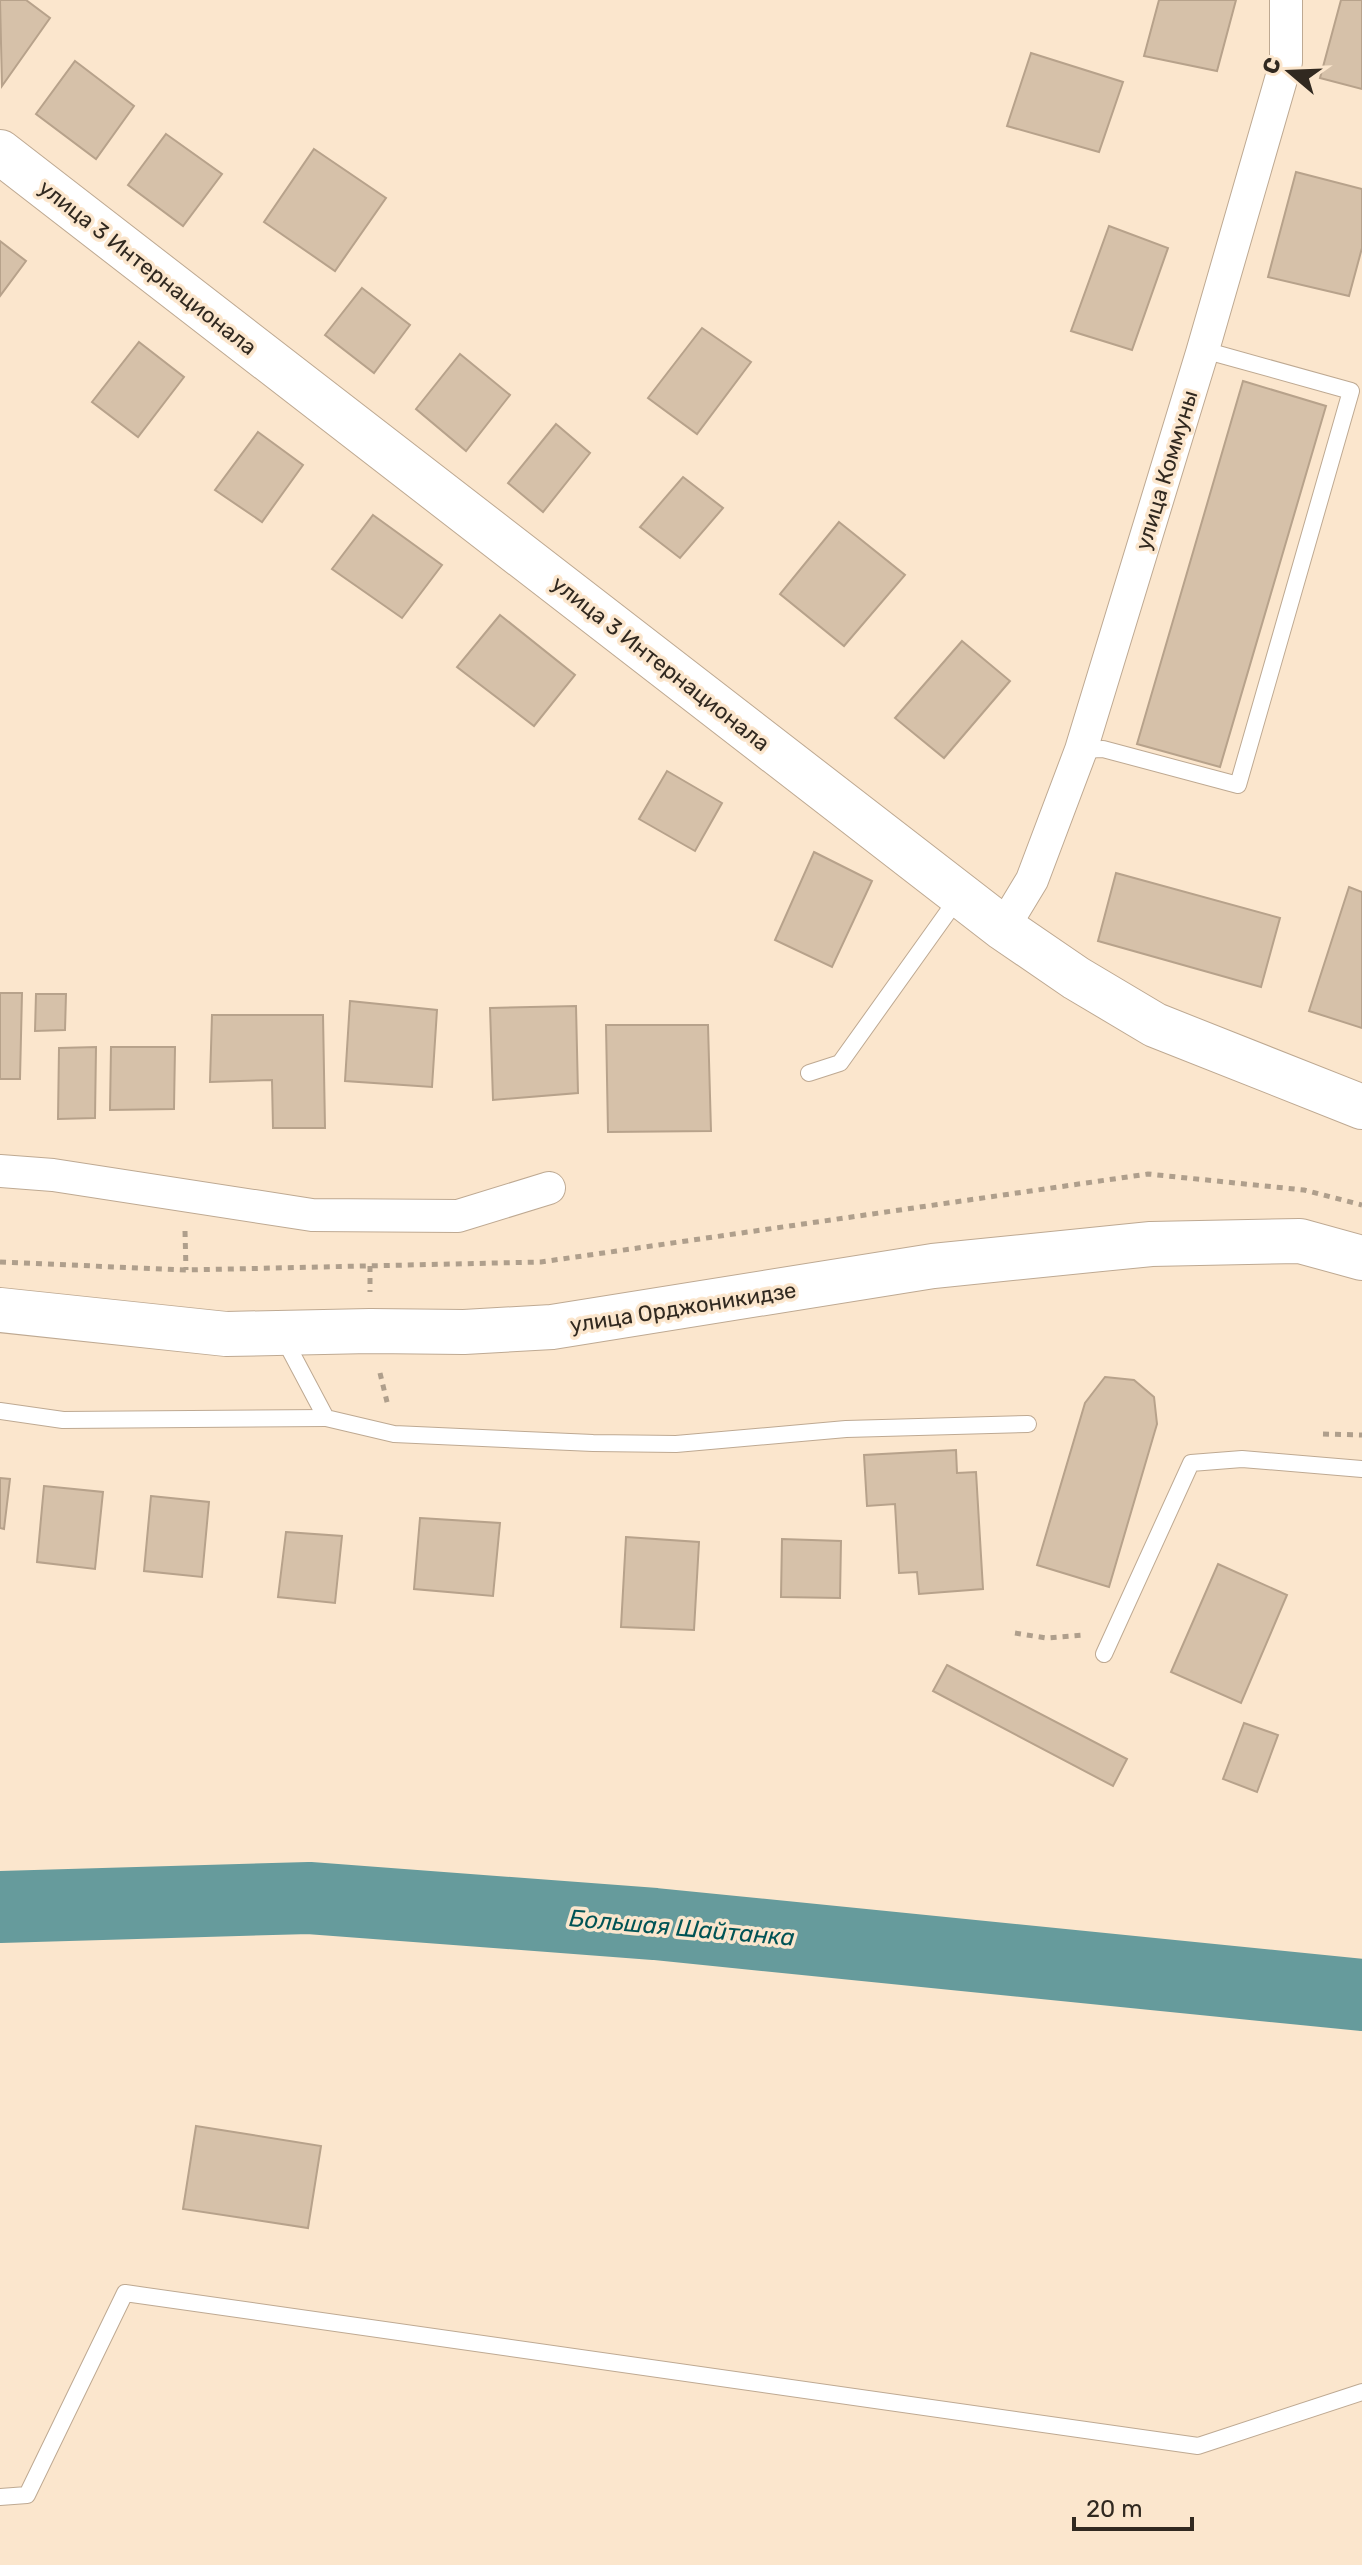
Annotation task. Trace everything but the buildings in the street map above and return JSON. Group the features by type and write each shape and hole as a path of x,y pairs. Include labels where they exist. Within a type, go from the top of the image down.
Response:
{"street":[{"name":"улица Коммуны","path":"1003,928 1032,880 1081,750 1202,353 1286,62 1286,0"},
{"name":"улица 3 Интернационала","path":"0,152 1003,928 1076,978 1155,1025 1362,1107"},
{"path":"0,1171 53,1175 312,1215 458,1216 549,1188"},
{"name":"улица Орджоникидзе","path":"0,1310 226,1334 464,1332 552,1327 933,1266 1151,1244 1300,1241 1362,1258"}],"lane":[{"path":"1081,750 1103,749 1238,785 1351,391 1218,354 1202,353"},
{"path":"809,1073 840,1063 961,894"},
{"path":"281,1332 326,1418"},
{"path":"0,1411 63,1420 326,1418 394,1434 607,1444 676,1444 846,1429 1028,1424"},
{"path":"1104,1654 1191,1463 1242,1459 1362,1469"},
{"path":"0,2497 27,2495 125,2293 1198,2446 1362,2392"}],"path":[{"path":"0,1262 186,1270 541,1262 1148,1174 1304,1190 1362,1205"}],"waterway":[{"name":"Большая Шайтанка","path":"0,1907 309,1898 655,1924 1362,1995"}]}
